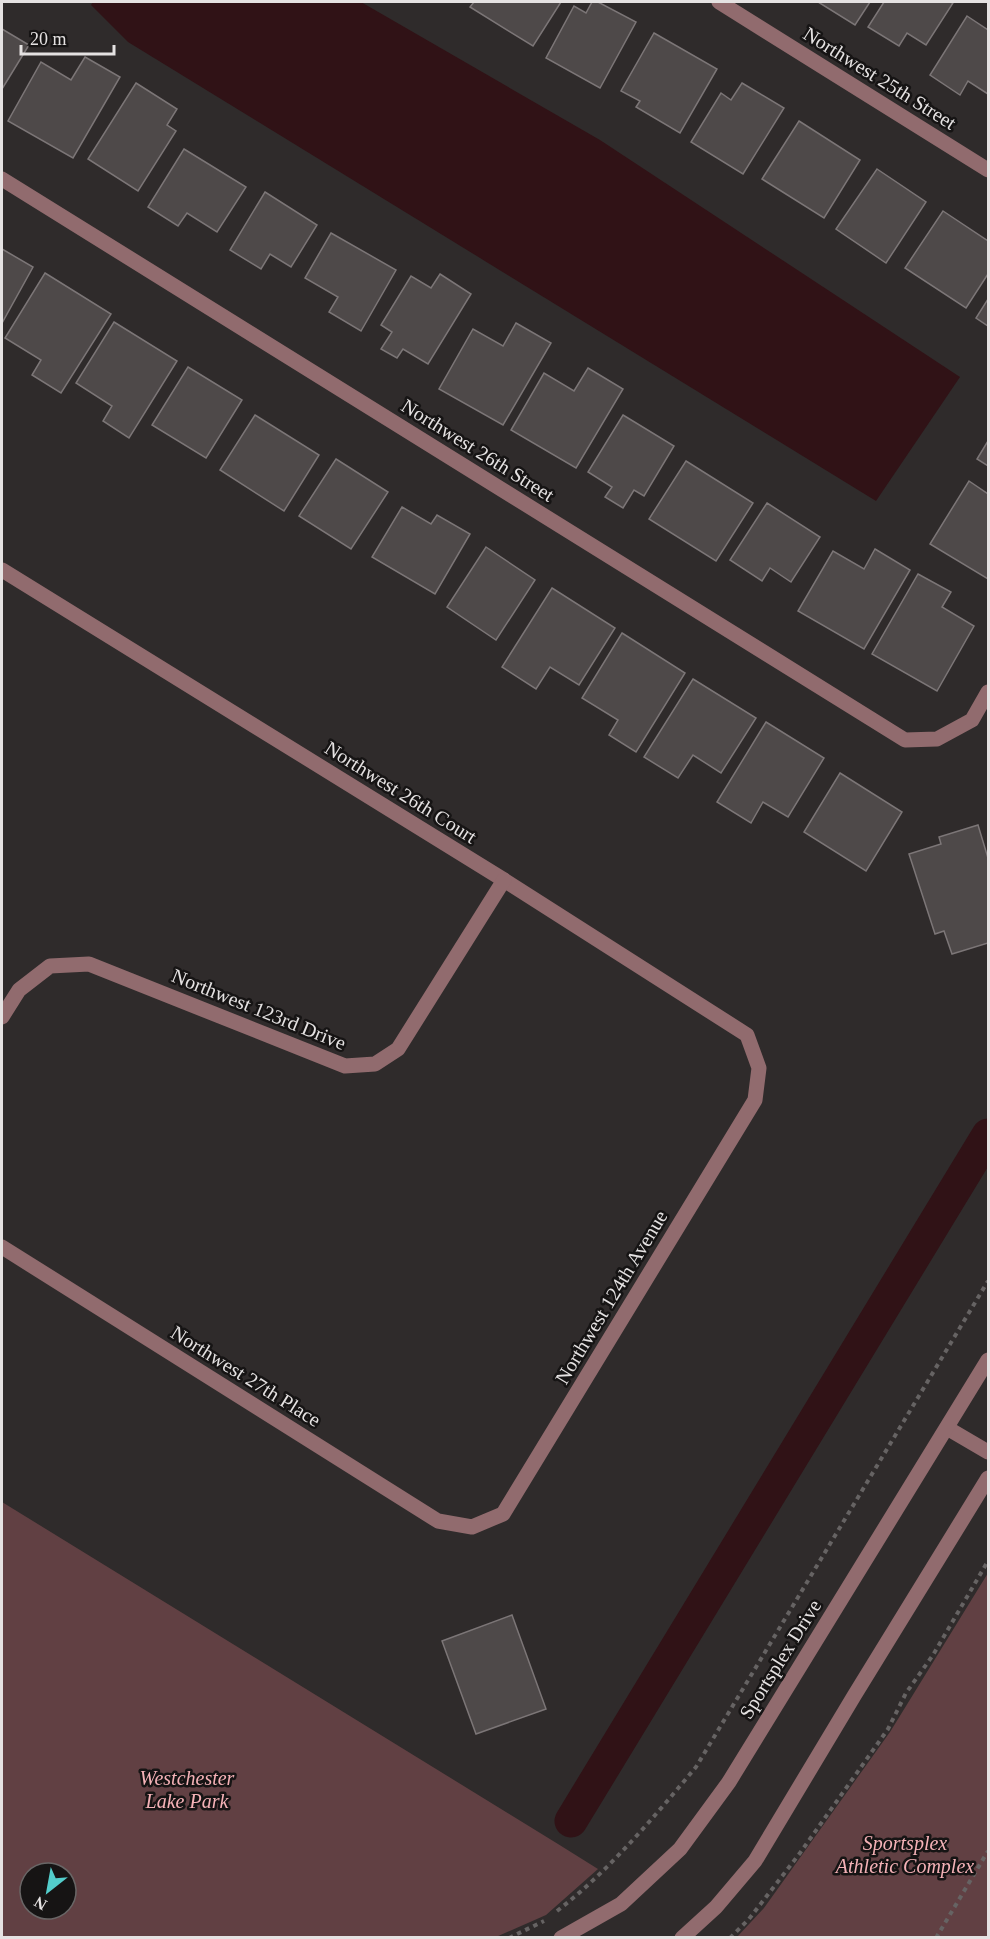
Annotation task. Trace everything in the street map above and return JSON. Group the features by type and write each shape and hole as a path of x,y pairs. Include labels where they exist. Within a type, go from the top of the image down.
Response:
{"street":[{"name":"Northwest 25th Street","path":"719,2 988,170"},
{"name":"Northwest 26th Street","path":"2,179 905,740 937,739 972,720 988,692"},
{"name":"Northwest 26th Court","path":"2,570 504,880 747,1035 759,1068"},
{"name":"Northwest 123rd Drive","path":"2,1017 19,990 50,966 89,964 345,1066 375,1064 398,1049 504,880"},
{"name":"Northwest 124th Avenue","path":"472,1527 503,1514 755,1100 759,1068"},
{"name":"Northwest 27th Place","path":"2,1247 438,1521 472,1527"},
{"name":"Sportsplex Drive","path":"561,1938 621,1904 680,1850 729,1782 988,1360"},
{"path":"947,1428 988,1452"},
{"path":"682,1938 716,1907 755,1861 988,1478"}],"path":[{"path":"555,1912 574,1898 637,1838 696,1767 988,1281"},
{"path":"730,1938 749,1919 800,1853 888,1729 915,1678 933,1655 988,1562"},
{"path":"936,1938 988,1851"},
{"path":"509,1938 546,1920"}],"green space":[{"name":"Westchester Lake Park","path":"2,1502 598,1869 546,1915 496,1937 2,1937"},
{"name":"Sportsplex Athletic Complex","path":"988,1573 988,1937 737,1937 764,1908 890,1732"}],"shaded area":[{"path":"93,2 361,2 600,140 960,377 876,501 128,42 91,5"}],"building":[{"path":"474,2 561,2 533,46 470,7"},
{"path":"592,2 598,2 636,22 600,88 546,58 574,6 586,13"},
{"path":"818,2 870,2 855,25"},
{"path":"884,2 953,3 926,45 907,33 899,46 868,27"},
{"path":"967,16 988,30 988,94 968,81 960,95 930,75"},
{"path":"2,29 29,45 2,89"},
{"path":"654,33 717,69 680,133 636,107 640,101 621,91"},
{"path":"85,57 120,77 73,158 8,121 41,62 71,80"},
{"path":"136,83 177,109 167,125 176,131 138,191 88,159"},
{"path":"742,83 784,108 743,174 691,142 721,93 731,100"},
{"path":"799,121 860,160 824,218 762,179"},
{"path":"184,149 246,187 217,232 187,213 178,226 148,207"},
{"path":"877,169 926,202 886,263 836,229"},
{"path":"265,192 317,225 291,267 270,254 261,269 230,250"},
{"path":"943,211 988,241 988,274 966,308 905,268"},
{"path":"331,233 396,270 361,331 329,312 338,297 305,278"},
{"path":"2,249 33,267 2,323"},
{"path":"45,273 111,314 61,393 32,375 41,360 5,338"},
{"path":"440,274 471,294 428,364 403,349 397,358 381,349 392,332 381,325 411,276 431,288"},
{"path":"988,299 988,326 976,318"},
{"path":"114,322 177,361 129,438 103,421 112,406 76,383"},
{"path":"516,323 551,343 503,425 439,389 473,329 503,346"},
{"path":"188,367 242,400 206,458 152,425"},
{"path":"588,368 623,389 576,468 511,430 544,373 574,391"},
{"path":"255,415 319,455 284,511 220,470"},
{"path":"623,415 674,446 644,496 634,490 623,508 605,497 612,487 588,472"},
{"path":"988,441 988,466 977,459"},
{"path":"336,459 388,492 351,549 299,516"},
{"path":"686,461 753,503 716,561 649,519"},
{"path":"969,481 988,494 988,579 930,544"},
{"path":"767,503 820,537 791,582 770,568 762,581 730,560"},
{"path":"402,507 431,524 437,515 470,534 435,594 372,557"},
{"path":"486,547 535,580 496,640 447,607"},
{"path":"875,549 910,570 864,649 798,611 833,551 864,569"},
{"path":"918,574 951,592 942,607 974,626 937,691 872,654"},
{"path":"552,588 615,628 579,685 550,667 536,689 502,667"},
{"path":"622,633 685,673 636,752 609,735 618,720 582,698"},
{"path":"693,679 756,718 721,773 693,755 678,778 644,757"},
{"path":"766,722 824,758 788,817 763,802 751,823 717,802"},
{"path":"840,773 902,812 866,871 804,832"},
{"path":"978,825 988,858 988,943 952,954 944,931 935,934 909,854 941,844 939,837"},
{"path":"512,1615 546,1709 476,1734 442,1641"}],"waterway":[{"path":"571,1821 988,1135"}]}
